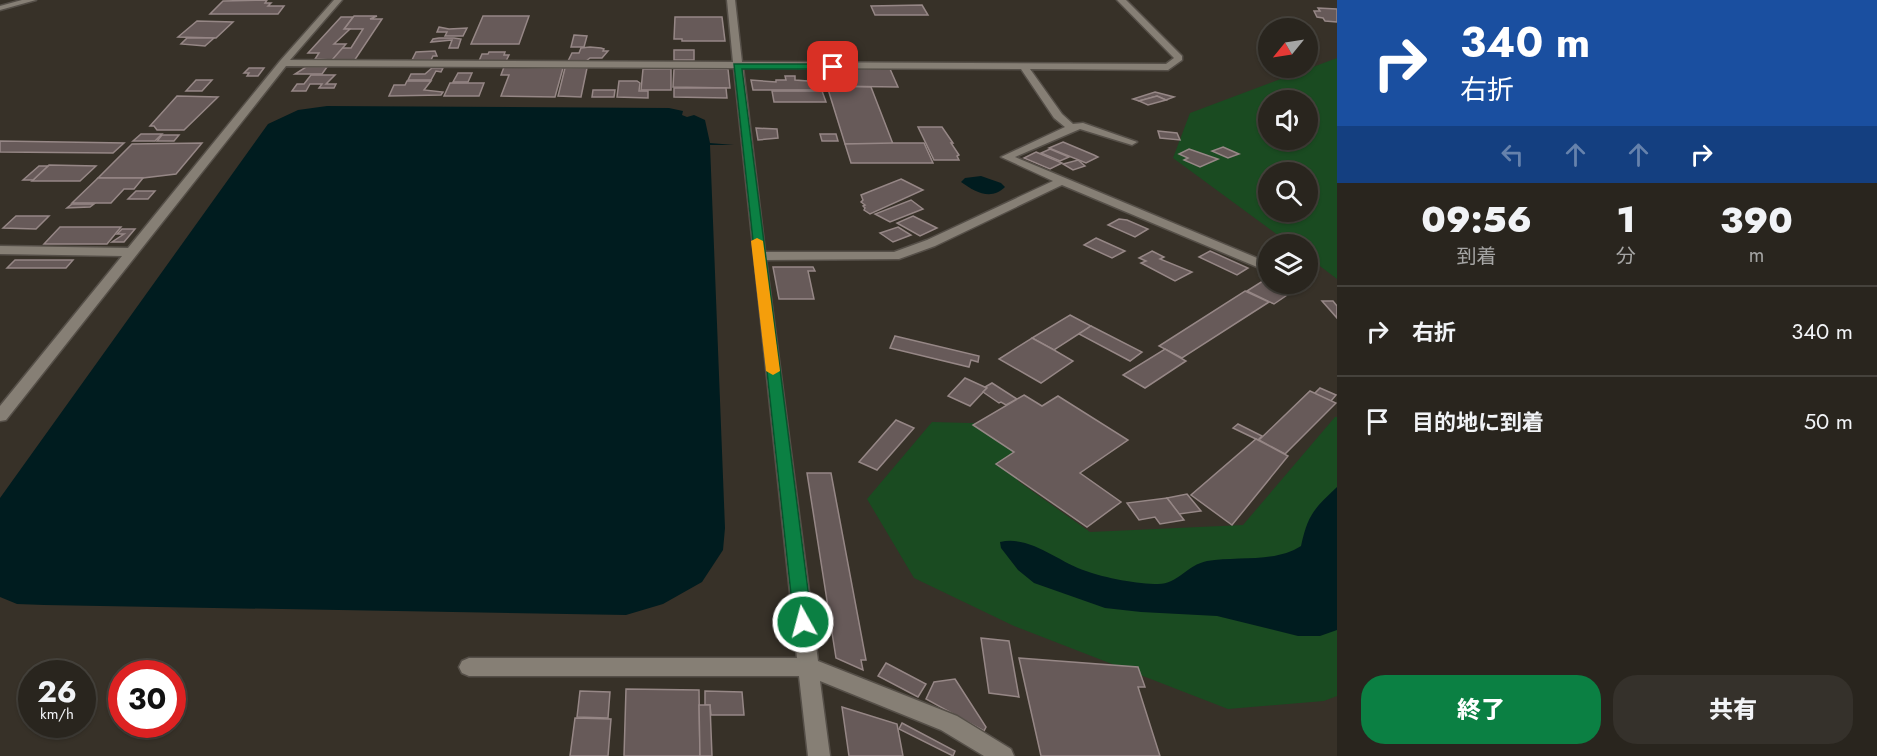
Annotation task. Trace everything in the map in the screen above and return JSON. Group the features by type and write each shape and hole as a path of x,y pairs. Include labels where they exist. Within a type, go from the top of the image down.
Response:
{"street":[{"path":"0,8 32,0"},
{"path":"0,416 283,63 338,0"},
{"path":"731,0 819,756"},
{"path":"283,63 1025,68 1168,67 1179,58 1121,0"},
{"path":"1025,68 1058,116 1072,128"},
{"path":"1132,142 1079,125 1006,157 1258,263"},
{"path":"759,256 895,256 931,243 1062,181"},
{"path":"0,250 131,252"},
{"path":"469,667 809,668 949,723 1003,756"}],"green space":[{"path":"1337,58 1337,279 1318,265 1318,234 1276,234 1260,222 1318,222 1318,162 1258,162 1258,220 1173,158 1190,113 1284,78 1318,78 1318,65"},
{"path":"1337,417 1337,696 1324,701 1228,709 1014,626 914,578 867,499 932,422 1006,424 1018,481 1090,532 1243,525"}],"water":[{"path":"327,106 669,108 683,111 682,115 687,117 694,115 705,120 710,143 734,145 710,145 725,528 723,550 702,582 663,604 626,615 44,605 17,604 0,597 0,498 268,124 298,110"},
{"path":"981,176 1001,183 1005,187 994,194 983,194 961,182 965,178"},
{"path":"1337,487 1337,630 1320,636 1298,636 1217,616 1105,608 1034,583 1018,570 1001,548 1000,542 1023,542 1093,574 1132,582 1165,583 1207,561 1268,557 1280,555 1301,546 1309,519"}],"building":[{"path":"267,0 265,3 271,3 268,6 284,6 278,14 210,14 223,1"},
{"path":"922,5 928,15 875,15 871,6"},
{"path":"1318,8 1337,9 1337,22 1325,21 1317,17 1314,11 1320,11"},
{"path":"354,16 377,16 370,19 382,19 354,61 331,61 341,48 351,48 363,29 344,29"},
{"path":"483,16 529,16 519,44 471,44"},
{"path":"341,17 353,17 344,29 350,29 334,44 346,44 332,60 315,59 319,53 308,53"},
{"path":"675,17 722,17 725,41 674,39"},
{"path":"197,21 233,22 216,38 178,37"},
{"path":"439,27 467,28 463,36 445,36 447,32 437,32"},
{"path":"574,35 587,36 584,47 571,47"},
{"path":"187,38 214,38 205,46 181,44"},
{"path":"439,38 461,39 458,48 449,48 452,40 431,42"},
{"path":"590,47 608,51 602,58 568,61 572,53 579,53 581,48"},
{"path":"674,50 694,50 694,60 674,60"},
{"path":"435,51 437,56 433,56 431,60 412,60 416,52"},
{"path":"505,52 504,55 509,55 506,61 479,61 482,54"},
{"path":"306,67 327,67 322,74 295,74"},
{"path":"504,67 563,68 555,97 501,96 509,75 501,75"},
{"path":"249,68 264,68 258,76 247,76 249,73 244,73"},
{"path":"432,68 443,68 441,72 436,71 431,80 408,80 411,74 425,74"},
{"path":"565,68 587,68 581,97 558,96"},
{"path":"643,69 671,69 671,90 641,90"},
{"path":"674,69 728,69 730,88 673,87"},
{"path":"822,69 890,69 898,87 827,86"},
{"path":"458,73 472,73 468,82 453,82"},
{"path":"311,75 335,75 326,84 336,84 334,88 319,88 322,84 310,84 306,91 292,91 297,84 304,84"},
{"path":"785,76 795,76 795,80 821,82 824,90 753,90 751,80 776,82 776,80 786,80"},
{"path":"196,80 212,80 202,91 186,91"},
{"path":"407,81 431,81 424,90 443,92 441,95 389,96 394,85 405,85"},
{"path":"619,81 637,81 640,83 639,91 648,91 648,98 617,97"},
{"path":"450,83 484,83 479,96 444,96"},
{"path":"827,86 871,87 893,144 845,144"},
{"path":"674,88 726,88 727,98 674,97"},
{"path":"593,90 615,90 614,97 592,97"},
{"path":"772,91 822,91 826,102 774,102"},
{"path":"1155,92 1174,97 1166,100 1157,96 1139,101 1133,99"},
{"path":"177,96 218,97 184,130 157,130 154,126 150,126"},
{"path":"1157,96 1166,100 1148,105 1139,101"},
{"path":"918,127 942,127 953,143 951,143 959,155 957,156 959,160 934,160"},
{"path":"756,128 777,129 778,138 758,140"},
{"path":"1158,131 1177,133 1180,140 1160,138"},
{"path":"141,134 162,134 155,141 133,141"},
{"path":"820,134 836,134 838,141 822,141"},
{"path":"162,135 179,135 174,141 157,141"},
{"path":"0,141 124,143 113,153 0,152"},
{"path":"1063,142 1098,157 1086,163 1049,148"},
{"path":"202,143 176,174 143,178 98,178 132,144"},
{"path":"924,143 933,163 851,163 845,144"},
{"path":"1223,147 1239,154 1228,158 1212,151"},
{"path":"1050,149 1069,157 1060,161 1041,153"},
{"path":"1189,149 1218,159 1200,167 1184,160 1188,158 1179,154"},
{"path":"1036,152 1062,163 1050,169 1024,158"},
{"path":"1078,160 1085,166 1073,170 1063,164"},
{"path":"49,165 96,166 80,181 32,181"},
{"path":"39,166 48,166 33,180 23,180"},
{"path":"98,178 143,178 134,189 124,189 111,203 72,203"},
{"path":"901,179 923,190 870,214 864,210 865,205 861,202 863,200 861,195"},
{"path":"136,191 155,191 148,199 128,199"},
{"path":"911,200 923,209 890,222 875,214"},
{"path":"72,204 94,204 90,207 67,208"},
{"path":"16,216 49,216 36,229 3,228"},
{"path":"913,216 937,228 920,236 897,223"},
{"path":"1119,219 1148,229 1135,237 1108,225"},
{"path":"60,227 121,227 107,244 44,244"},
{"path":"898,227 911,235 893,242 880,233"},
{"path":"122,229 135,229 124,242 112,242 124,234 117,234"},
{"path":"1096,238 1125,251 1112,258 1084,245"},
{"path":"1152,251 1164,257 1160,259 1192,272 1175,281 1141,263 1146,261 1139,258"},
{"path":"1210,251 1248,268 1237,275 1199,257"},
{"path":"15,260 73,260 66,268 7,268"},
{"path":"773,267 813,267 815,271 808,271 814,299 779,299"},
{"path":"1258,284 1258,294 1289,294 1274,304 1247,291"},
{"path":"1245,291 1269,302 1182,358 1159,346"},
{"path":"1322,301 1333,301 1337,306 1337,318"},
{"path":"1070,315 1091,326 1054,350 1032,338"},
{"path":"1091,326 1142,352 1130,361 1079,334"},
{"path":"895,336 979,356 978,362 971,360 969,367 890,348"},
{"path":"1032,338 1073,361 1041,383 999,359"},
{"path":"1165,349 1186,361 1145,388 1123,375"},
{"path":"965,378 987,388 970,406 948,396"},
{"path":"992,383 1017,399 1006,405 999,403 983,392 987,388 985,387"},
{"path":"1320,388 1336,395 1330,402 1314,394"},
{"path":"1310,391 1336,403 1285,454 1259,440"},
{"path":"1024,395 1042,406 1058,396 1128,440 1080,473 1121,502 1087,527 996,464 1014,452 973,425"},
{"path":"896,420 914,428 877,470 859,462"},
{"path":"1238,424 1262,436 1258,440 1233,428"},
{"path":"1256,439 1288,456 1232,525 1191,495"},
{"path":"807,473 831,473 866,660 861,660 863,670 836,658"},
{"path":"1187,494 1201,511 1179,514 1167,498"},
{"path":"1167,498 1184,520 1160,524 1155,517 1139,520 1127,503"},
{"path":"981,638 1009,641 1019,697 989,693"},
{"path":"1019,658 1138,667 1145,687 1138,687 1160,756 1041,756"},
{"path":"886,663 926,684 918,697 878,676"},
{"path":"955,679 986,727 984,731 926,699 934,682"},
{"path":"626,689 699,690 700,756 624,756"},
{"path":"580,691 610,692 608,718 577,717"},
{"path":"705,691 742,692 744,715 711,715 710,705 705,705"},
{"path":"699,705 710,705 712,756 700,756"},
{"path":"842,707 897,724 903,756 849,756"},
{"path":"575,718 611,719 608,756 570,756"},
{"path":"902,723 955,751 953,756 899,729"}],"slow traffic":[{"path":"757,241 773,371"}],"route":[{"path":"803,622 737,66 833,67"}]}
